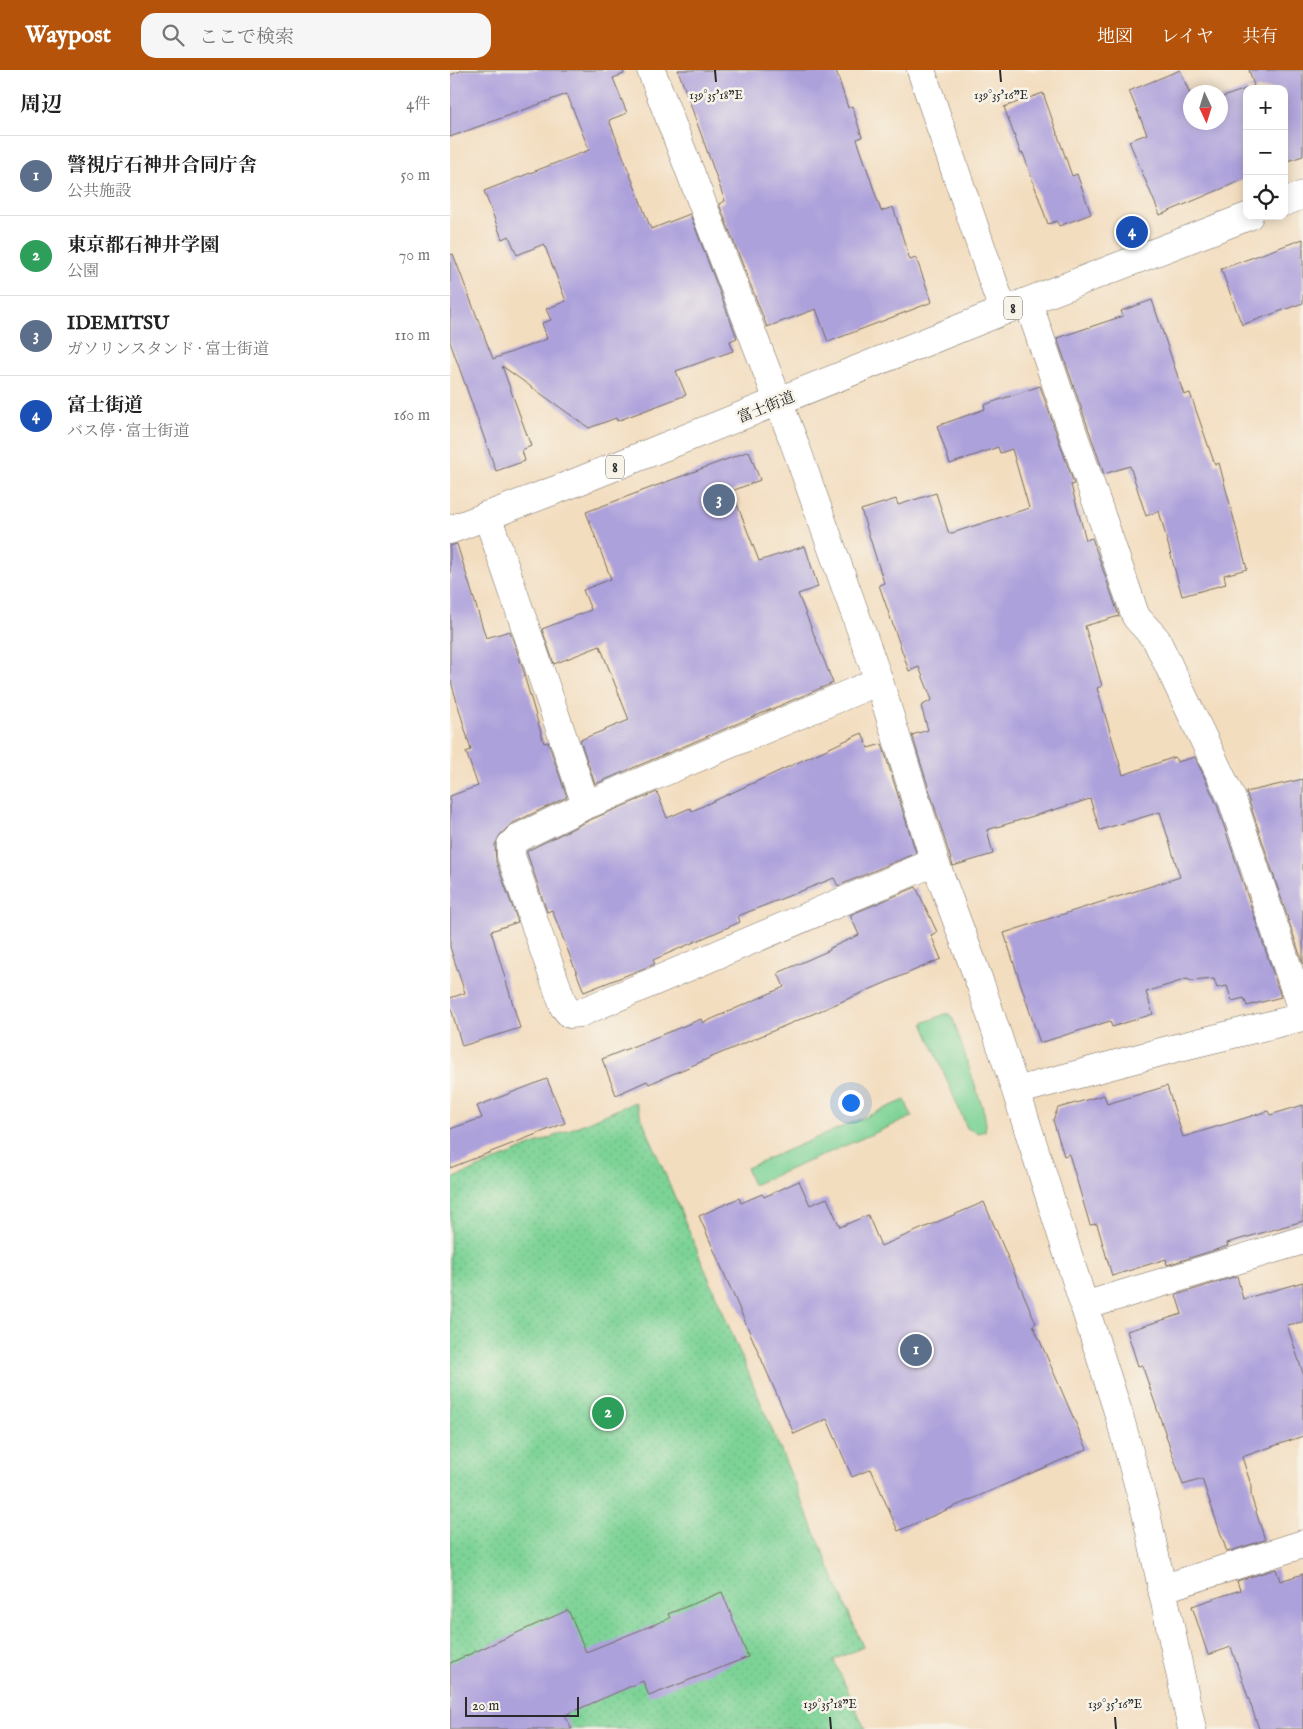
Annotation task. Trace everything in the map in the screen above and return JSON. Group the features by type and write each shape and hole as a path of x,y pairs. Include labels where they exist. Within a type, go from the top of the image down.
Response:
{"street":[{"path":"651,70 778,402 878,681 935,862 1016,1091 1120,1415 1146,1513 1192,1729"},
{"path":"922,70 1003,311"},
{"path":"1288,201 1303,195"},
{"name":"富士街道","path":"450,530 569,485 1003,311 1243,218"},
{"path":"1016,1091 1303,1015 1232,799 1156,639 1136,617 1028,302"},
{"path":"487,515 586,805"},
{"path":"878,681 586,805 518,838 511,846 512,856 564,1007 570,1014 580,1013 935,862"},
{"path":"1084,1306 1303,1240"},
{"path":"1161,1588 1303,1544"}],"green space":[{"path":"949,1014 953,1019 984,1112 985,1131 978,1133 967,1128 923,1023"},
{"path":"905,1100 912,1117 753,1185 746,1168"},
{"path":"635,1102 863,1647 834,1660 865,1729 450,1729 450,1180"}],"building":[{"path":"463,70 623,70 624,74 613,78 627,113 609,120 651,229 690,214 737,338 730,341 733,351 676,371 686,395 617,421 616,418 589,428 502,366 531,446 522,450 525,461 496,471 450,342 450,255 453,254 493,359 547,339 542,323 551,320 546,309 566,301 544,244 517,255 509,236 502,239 484,191 589,150 567,94 450,137 450,75"},
{"path":"678,70 836,70 848,108 852,106 862,137 857,139 881,211 893,207 910,260 916,258 932,302 828,342 816,309 767,327 719,204 725,201"},
{"path":"1180,70 1186,85 1183,85 1183,130 1228,130 1228,95 1243,90 1243,180 1160,215 1129,141 1147,134 1129,91"},
{"path":"1249,70 1303,70 1303,156 1288,161 1288,85 1254,85"},
{"path":"1043,93 1072,176 1077,174 1091,214 1059,226 1057,221 1048,224 1023,153 1021,154 1004,107"},
{"path":"1303,239 1303,303 1242,325 1221,269"},
{"path":"1152,300 1184,395 1190,393 1215,465 1219,463 1247,569 1224,575 1226,584 1182,596 1159,511 1146,516 1130,466 1104,474 1057,338 1123,316 1121,311"},
{"path":"1040,386 1074,484 1071,485 1086,540 1092,538 1119,616 1085,626 1102,686 1097,688 1123,775 1175,757 1177,762 1195,757 1217,805 1281,997 1247,1006 1244,998 1232,1001 1227,986 1217,988 1214,979 1191,981 1187,979 1146,992 1153,1014 1112,1027 1110,1021 1040,1043 1004,933 1180,877 1160,812 1100,830 1090,799 987,830 993,854 953,866 912,735 928,730 921,706 932,700 919,667 909,671 879,585 884,583 861,510 896,499 898,505 936,493 949,534 1029,508 1012,449 1000,453 998,447 950,464 937,426 985,409 984,405"},
{"path":"749,451 760,480 732,491 759,561 805,546 818,587 798,594 833,683 595,784 580,740 629,720 600,646 554,664 542,629 591,610 583,590 611,579 586,512"},
{"path":"457,544 486,638 510,631 525,675 544,743 548,742 567,797 511,824 500,835 495,845 496,861 518,922 491,931 520,1028 462,1046 450,1005 450,998 465,993 450,947 450,796 478,786 466,752 471,750 450,678 450,546"},
{"path":"862,733 868,748 882,744 916,853 838,886 834,878 738,916 740,922 653,960 655,964 584,992 552,910 547,912 527,851 592,819 657,792 667,818 690,808 692,811"},
{"path":"1303,779 1303,964 1246,792"},
{"path":"916,887 937,932 931,935 941,959 649,1084 647,1081 616,1095 602,1059 701,1019 703,1023 784,987 778,973 859,935 850,915"},
{"path":"547,1079 565,1123 450,1168 450,1129 482,1118 477,1106"},
{"path":"1167,1086 1183,1137 1268,1111 1270,1115 1303,1105 1303,1221 1227,1243 1228,1246 1167,1265 1166,1259 1112,1276 1097,1224 1090,1225 1069,1154 1064,1156 1053,1120 1058,1108 1104,1095 1107,1104"},
{"path":"799,1181 810,1205 827,1198 840,1227 868,1215 881,1246 984,1202 1036,1323 1033,1325 1087,1449 898,1531 871,1469 852,1477 827,1419 794,1434 699,1216 739,1198 741,1203 762,1194 764,1197"},
{"path":"1237,1276 1243,1299 1303,1282 1303,1322 1287,1325 1303,1373 1303,1436 1242,1457 1251,1485 1251,1496 1265,1540 1227,1552 1202,1479 1183,1485 1142,1365 1138,1366 1127,1331 1182,1314 1176,1295"},
{"path":"1276,1569 1280,1581 1303,1574 1303,1729 1259,1729 1231,1647 1208,1655 1192,1606 1240,1590 1237,1581"},
{"path":"722,1592 748,1657 649,1696 643,1681 565,1715 572,1729 450,1729 450,1663 568,1610 586,1652 670,1618 668,1614"}],"place":[{"name":"富士街道","path":"1132,232"},
{"name":"IDEMITSU","path":"719,500"},
{"name":"警視庁石神井合同庁舎","path":"916,1350"},
{"name":"東京都石神井学園","path":"608,1413"}]}
